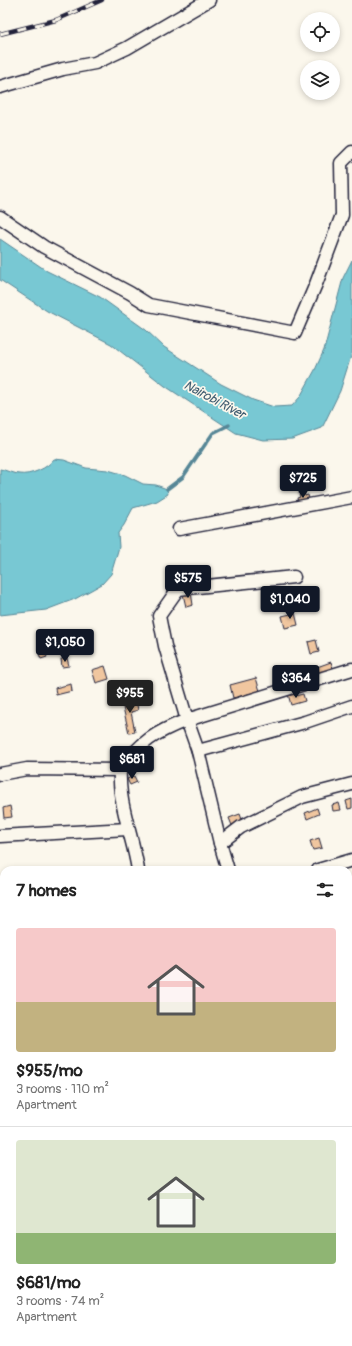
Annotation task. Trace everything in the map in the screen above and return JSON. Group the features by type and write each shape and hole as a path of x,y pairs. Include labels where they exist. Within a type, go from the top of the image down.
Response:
{"street":[{"path":"0,88 63,69 95,63 127,48 209,0"},
{"path":"0,217 44,247 130,293 149,306 295,333 347,215 341,162 352,152"},
{"path":"179,529 352,497"},
{"path":"227,866 198,751 165,646 159,616 178,589 294,577"},
{"path":"137,866 119,792 120,770 130,755 148,739 165,729 187,720 352,669"},
{"path":"198,751 305,722 352,706"},
{"path":"0,774 27,769 120,770"},
{"path":"220,843 240,828 302,797 352,784"},
{"path":"0,836 128,828"},
{"path":"332,866 352,860"}],"water":[{"name":"Nairobi River","path":"0,239 47,271 100,297 146,330 164,347 221,384 253,400 274,407 292,406 300,397 315,370 324,350 343,278 352,260 352,353 340,391 322,428 292,439 263,440 236,433 165,386 111,344 47,311 0,280"},
{"path":"54,459 64,460 86,468 108,470 125,475 143,484 156,485 167,489 168,494 157,501 133,508 118,533 119,547 111,574 102,584 75,599 46,610 0,615 0,469 17,474 28,474 43,468"}],"building":[{"path":"304,492 305,496 308,495 310,503 299,506 297,498 300,497 299,493"},
{"path":"191,592 193,605 186,607 183,594"},
{"path":"295,613 298,625 285,628 282,616"},
{"path":"316,640 319,652 311,654 308,642"},
{"path":"45,652 47,657 41,659 39,654"},
{"path":"67,658 69,666 62,667 61,659"},
{"path":"331,662 334,671 320,679 317,667"},
{"path":"105,666 109,679 96,683 92,670"},
{"path":"256,678 260,691 233,698 230,685"},
{"path":"71,684 72,691 56,695 55,688"},
{"path":"294,692 295,696 303,694 305,701 291,705 288,694"},
{"path":"136,700 138,710 131,712 135,732 129,733 122,703"},
{"path":"134,776 137,782 130,785 127,779"},
{"path":"352,799 352,808 348,809 346,801"},
{"path":"339,803 341,810 333,811 332,805"},
{"path":"10,806 12,817 4,818 3,808"},
{"path":"317,808 319,814 307,819 305,813"},
{"path":"240,814 244,825 233,828 229,818"},
{"path":"319,838 322,848 313,850 310,841"}],"waterway":[{"path":"167,489 183,477 213,433 229,425"}],"railway":[{"path":"0,34 56,20 102,0"}]}
